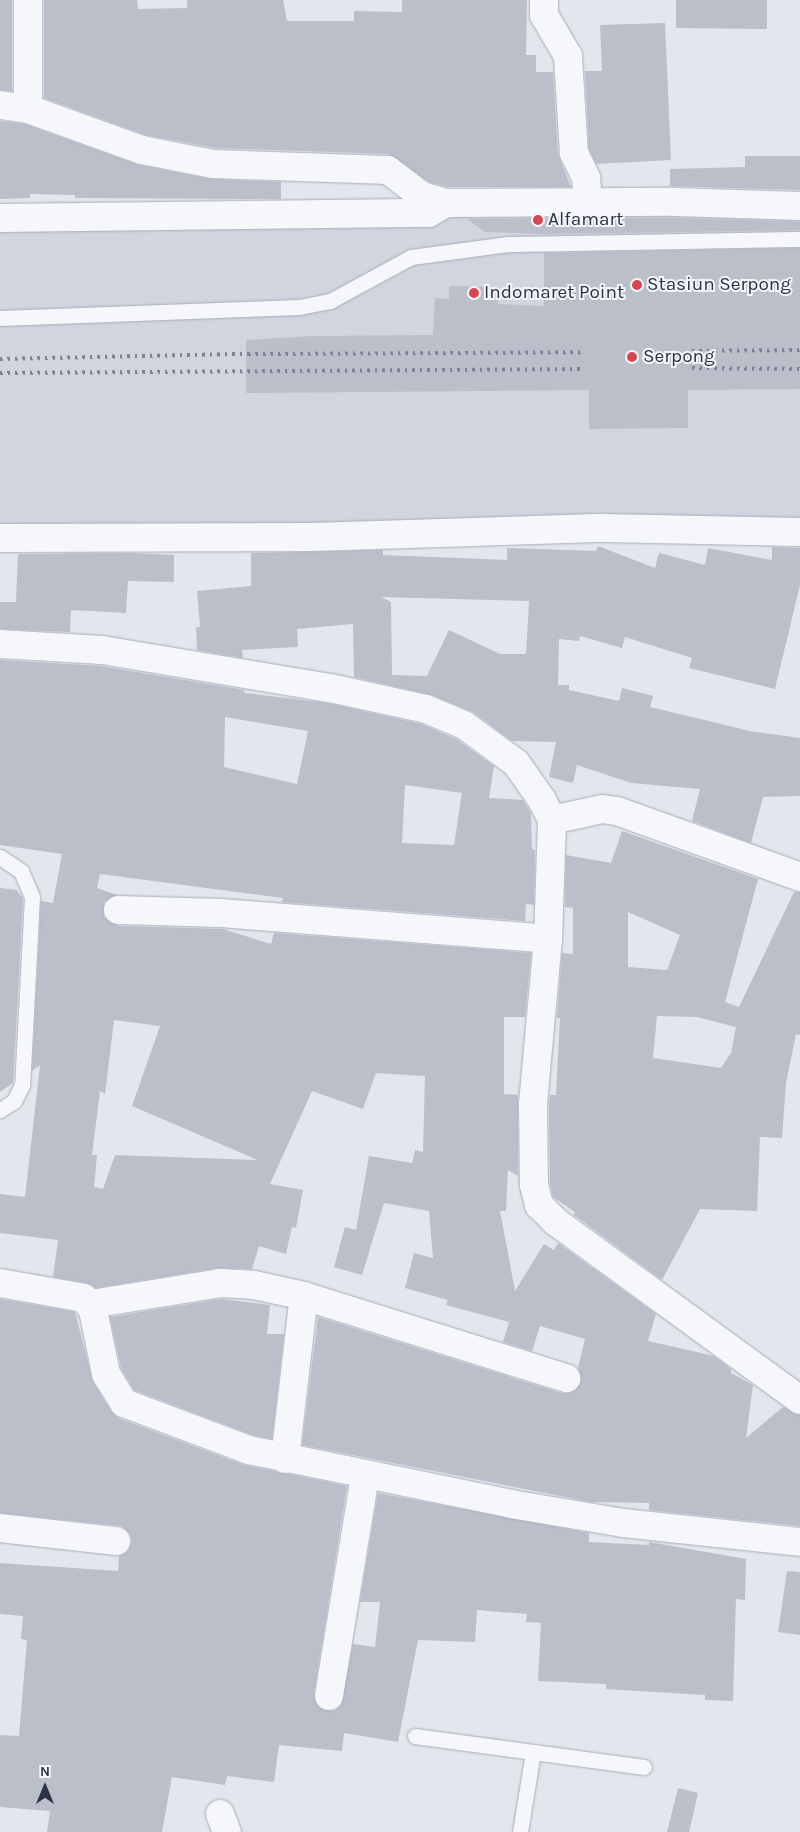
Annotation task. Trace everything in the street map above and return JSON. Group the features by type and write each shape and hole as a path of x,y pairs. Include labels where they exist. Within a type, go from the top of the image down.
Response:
{"street":[{"path":"28,0 28,108"},
{"path":"544,0 544,15 568,56 574,152 586,178 588,202"},
{"path":"0,105 28,108 142,150 213,164 388,170 422,196 446,203 588,202 800,206"},
{"path":"0,218 429,213 446,203"},
{"path":"0,538 311,537 604,528 800,532"},
{"path":"0,644 102,650 330,688 426,709 464,725 516,763 542,800 552,820 548,939 534,1105 534,1185 539,1205 556,1222 800,1400"},
{"path":"552,820 602,809 617,812 800,877"},
{"path":"118,910 221,913 548,939"},
{"path":"91,1304 234,1282 304,1296 566,1378"},
{"path":"0,1283 84,1298 91,1304 106,1374 124,1404 249,1450 285,1459 623,1523 800,1542"},
{"path":"285,1459 304,1296"},
{"path":"328,1696 365,1474"},
{"path":"0,1528 116,1541"}],"lane":[{"path":"0,318 299,307 330,302 411,258 508,244 800,239"},
{"path":"0,857 21,872 32,897 22,1085 14,1101 0,1110"},
{"path":"415,1736 644,1767"},
{"path":"520,1832 533,1752"}],"shaded area":[{"path":"800,210 800,530 0,536 0,215"}],"building":[{"path":"0,0 12,0 12,91 0,90"},
{"path":"44,0 137,0 138,9 187,8 187,0 283,0 287,21 354,21 354,11 402,12 402,0 527,0 526,55 536,55 536,72 553,72 558,154 571,187 448,187 429,182 389,154 215,148 146,135 44,98"},
{"path":"676,0 767,0 767,29 676,28"},
{"path":"665,23 671,160 596,164 589,149 585,71 602,71 600,25"},
{"path":"0,121 24,124 139,165 210,179 281,182 281,199 75,198 75,195 30,194 30,198 0,199"},
{"path":"745,156 800,156 800,190 670,186 670,169 745,167"},
{"path":"675,218 800,222 800,230 544,234 485,232 467,219"},
{"path":"800,248 800,389 688,390 688,428 589,429 589,390 246,393 246,340 313,336 433,335 435,298 449,299 449,286 499,287 498,304 544,306 544,253"},
{"path":"598,546 655,568 659,553 705,565 708,548 772,560 772,547 800,548 800,585 775,689 689,668 692,658 625,637 622,648 580,636 579,641 559,639 558,685 569,685 569,690 619,701 622,688 653,696 650,707 750,731 800,738 800,796 763,797 751,843 692,821 700,789 631,783 577,765 573,783 549,777 556,742 512,741 473,712 432,695 354,677 353,624 297,629 298,647 242,650 243,658 197,650 196,627 200,627 197,591 251,586 251,553 383,550 383,555 507,560 507,548 596,551","holes":["381,597 529,601 526,654 500,654 449,630 427,676 392,675 391,602"]},
{"path":"129,553 174,555 174,582 128,581 126,613 71,610 70,632 0,629 0,602 16,602 18,554"},
{"path":"0,660 100,666 244,690 245,693 327,703 421,724 456,739 494,766 489,798 523,800 531,813 532,849 535,850 534,905 526,904 525,921 282,902 283,898 100,874 97,888 117,895 104,902 104,917 118,926 223,929 271,944 274,933 531,953 525,1017 504,1017 504,1094 518,1095 518,1176 508,1170 506,1211 500,1211 515,1291 544,1244 554,1250 558,1243 656,1314 648,1341 714,1356 731,1369 731,1373 753,1385 746,1438 783,1407 800,1415 800,1526 649,1510 649,1503 591,1502 302,1445 318,1317 561,1393 570,1393 581,1383 578,1368 585,1339 540,1326 532,1351 503,1342 509,1322 446,1305 448,1300 405,1288 414,1253 433,1258 429,1211 384,1203 362,1275 334,1267 345,1227 356,1230 369,1156 412,1163 415,1150 423,1152 425,1076 376,1073 363,1109 312,1091 270,1184 303,1190 296,1228 292,1227 286,1254 259,1246 252,1269 218,1268 95,1288 87,1283 53,1277 58,1240 0,1233 0,1194 25,1197 40,1065 32,1071 41,901 53,903 62,854 0,845","holes":["225,717 308,731 297,784 224,767","405,785 462,793 454,845 402,843","114,1020 160,1026 132,1106 258,1160 115,1155 103,1189 94,1187 97,1155 92,1155 100,1091 105,1094"]},
{"path":"622,831 758,879 725,1002 739,1007 794,892 800,892 800,1035 796,1034 786,1083 782,1138 760,1137 757,1211 700,1209 662,1280 574,1215 575,1212 553,1197 550,1183 549,1106 550,1095 556,1095 560,1018 557,1018 562,953 573,954 573,908 565,907 566,855 611,863","holes":["628,912 680,935 667,970 628,967","657,1016 697,1017 736,1027 731,1053 721,1068 653,1058"]},
{"path":"0,888 17,890 23,899 13,1083 0,1092"},
{"path":"0,1299 75,1312 93,1382 111,1411 118,1418 244,1465 347,1486 314,1693 320,1708 334,1711 341,1705 353,1644 375,1647 380,1602 360,1602 378,1493 589,1533 589,1542 649,1545 649,1542 746,1559 745,1600 736,1599 733,1701 705,1700 705,1695 606,1689 606,1684 538,1681 541,1623 526,1622 527,1614 477,1610 475,1642 418,1640 398,1742 344,1733 342,1751 279,1745 274,1782 227,1776 225,1785 172,1777 162,1832 47,1832 50,1811 0,1807 0,1735 19,1736 27,1640 21,1639 23,1616 0,1614 0,1563 118,1571 119,1556 128,1551 132,1542 130,1534 122,1526 0,1513"},
{"path":"221,1299 270,1305 267,1334 284,1334 272,1439 253,1435 134,1390 121,1368 110,1317"},
{"path":"787,1571 800,1572 800,1635 778,1632"},
{"path":"678,1788 698,1793 689,1832 667,1832"}],"railway":[{"path":"692,351 800,350"},
{"path":"0,359 248,354 583,352"},
{"path":"692,368 800,369"},
{"path":"0,373 582,369"}],"place":[{"name":"Alfamart","path":"538,220"},
{"name":"Stasiun Serpong","path":"637,285"},
{"name":"Indomaret Point","path":"474,293"},
{"name":"Serpong","path":"632,357"}]}
